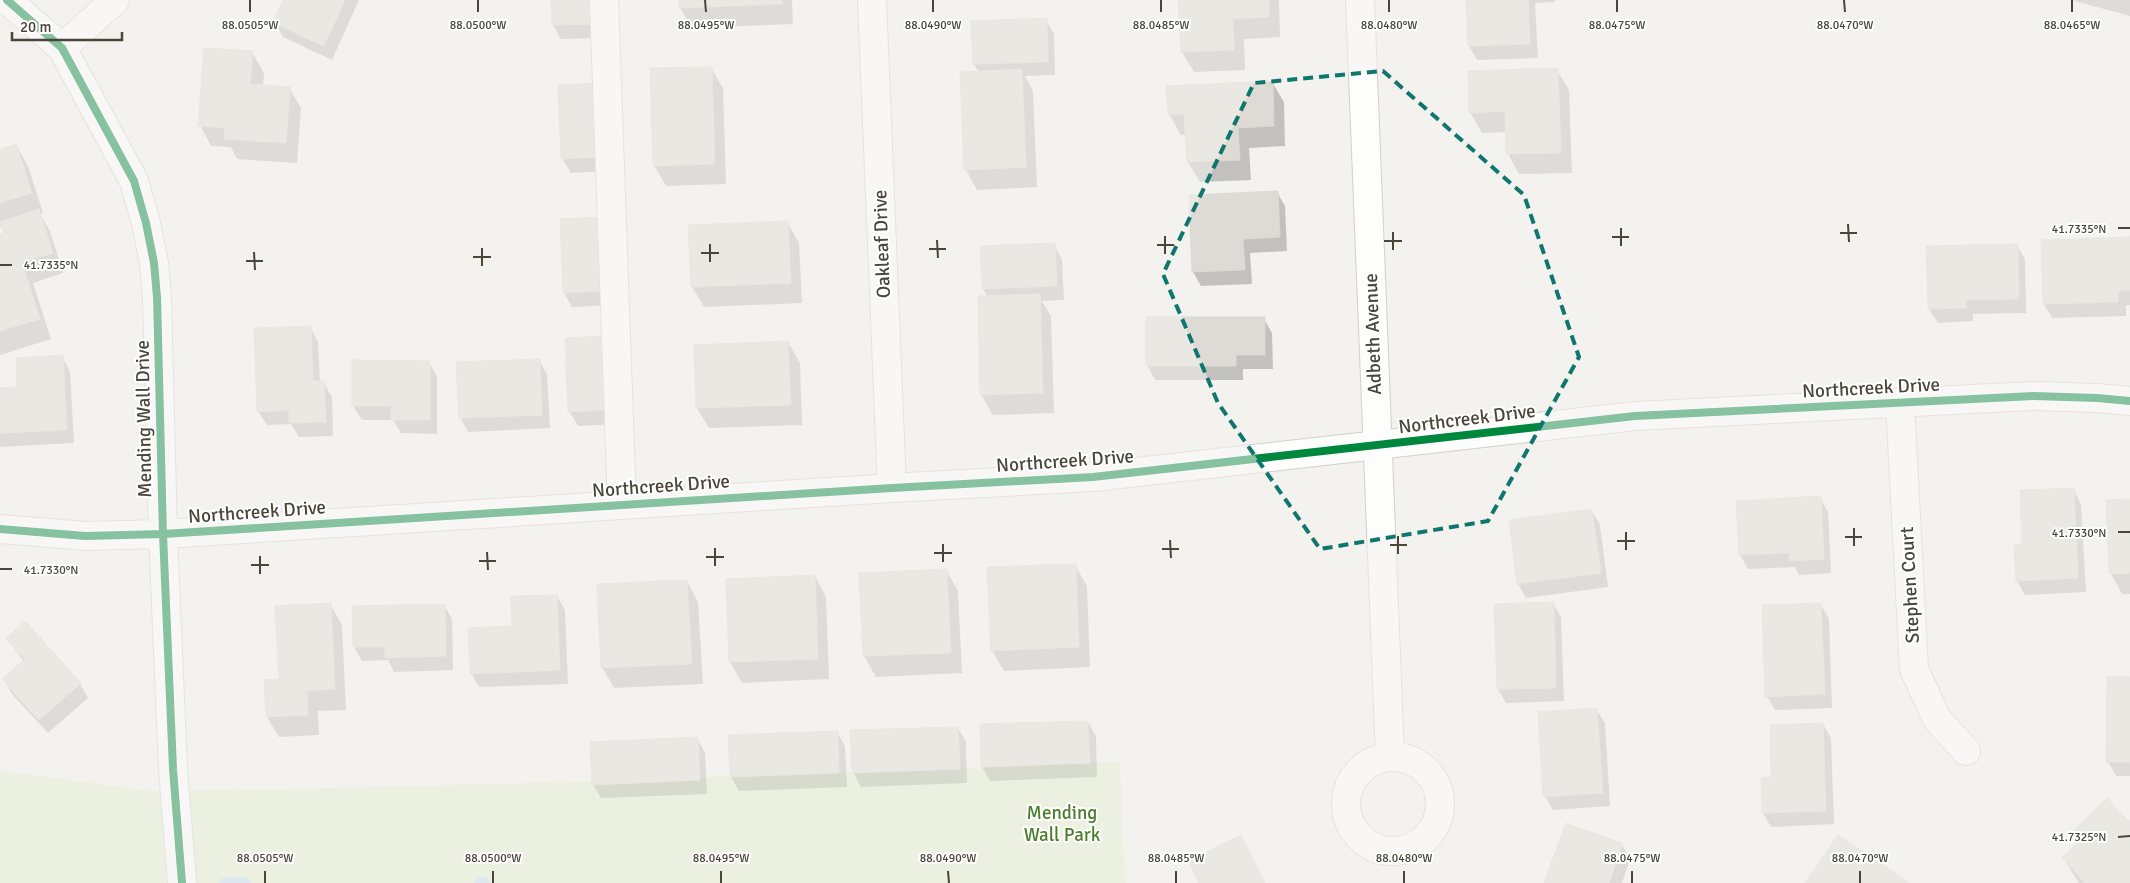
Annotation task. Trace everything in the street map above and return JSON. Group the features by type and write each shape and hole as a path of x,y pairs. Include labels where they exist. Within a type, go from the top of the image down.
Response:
{"street":[{"name":"Mending Wall Drive","path":"7,0 62,48 134,182 146,223 154,263 157,297 163,534 173,769 182,883"},
{"path":"62,48 115,0"},
{"path":"604,0 622,505"},
{"name":"Oakleaf Drive","path":"872,0 892,488"},
{"name":"Adbeth Avenue","path":"1360,0 1390,757"},
{"name":"Northcreek Drive","path":"0,529 85,536 163,534 1093,477 1635,416 2033,396 2130,401"},
{"name":"Stephen Court","path":"1900,402 1914,668 1937,719 1966,751"}],"highlighted area":[{"path":"1383,71 1524,195 1579,357 1488,521 1320,549 1218,403 1163,274 1254,83"}],"green space":[{"name":"Mending Wall Park","path":"1120,762 1125,883 0,883 0,771 153,791 208,791 572,782"}],"building":[{"path":"283,0 345,0 324,46 273,23"},
{"path":"551,0 595,0 596,24 552,25"},
{"path":"679,0 782,0 782,4 679,8"},
{"path":"1178,0 1269,0 1269,17 1233,19 1234,50 1181,52"},
{"path":"1466,0 1528,0 1530,44 1468,46"},
{"path":"1047,18 1048,62 973,64 971,21"},
{"path":"204,48 253,51 250,84 290,87 286,143 224,139 225,128 198,126"},
{"path":"712,67 715,164 653,166 650,68"},
{"path":"1558,68 1561,153 1506,154 1505,111 1469,113 1468,71"},
{"path":"1022,69 1026,167 964,170 960,72"},
{"path":"1273,81 1274,126 1238,128 1240,160 1187,162 1184,114 1168,115 1166,86"},
{"path":"598,83 601,157 561,159 558,85"},
{"path":"16,144 32,193 0,203 0,149"},
{"path":"1278,191 1280,237 1243,239 1245,270 1192,272 1189,195"},
{"path":"39,209 53,253 22,262 40,319 0,331 0,234 4,233 0,222"},
{"path":"604,217 607,291 563,293 560,219"},
{"path":"788,221 791,283 691,287 688,225"},
{"path":"2130,237 2130,290 2118,291 2118,302 2043,304 2041,240"},
{"path":"1055,243 1057,286 982,289 980,246"},
{"path":"2018,244 2019,299 1965,300 1966,308 1928,309 1926,246"},
{"path":"1040,294 1043,393 980,395 978,296"},
{"path":"1146,317 1265,317 1265,355 1236,355 1236,366 1146,366"},
{"path":"311,326 313,381 324,381 326,422 289,423 289,410 257,412 254,328"},
{"path":"608,336 611,410 568,412 565,338"},
{"path":"788,341 791,405 696,408 694,345"},
{"path":"63,355 67,430 0,433 0,388 17,387 16,358"},
{"path":"540,359 542,415 459,418 456,362"},
{"path":"352,360 430,361 430,420 391,420 391,406 352,406"},
{"path":"2074,488 2078,578 2016,581 2014,544 2022,544 2020,490"},
{"path":"1821,496 1824,559 1790,561 1789,553 1739,555 1736,501"},
{"path":"2130,499 2130,573 2109,574 2106,500"},
{"path":"1592,509 1601,573 1517,584 1509,520"},
{"path":"1076,564 1079,647 991,651 987,567"},
{"path":"947,569 951,653 863,656 859,573"},
{"path":"815,575 818,659 729,662 726,579"},
{"path":"687,580 692,664 601,668 597,584"},
{"path":"557,595 560,670 470,674 468,628 512,626 511,596"},
{"path":"1554,602 1556,688 1497,689 1494,604"},
{"path":"331,603 335,689 307,691 308,715 266,717 264,680 279,679 275,606"},
{"path":"1821,603 1825,694 1765,697 1762,605"},
{"path":"445,604 446,656 385,658 385,647 353,647 352,606"},
{"path":"25,621 81,683 39,720 2,679 25,659 6,639"},
{"path":"2107,677 2130,677 2130,762 2106,762"},
{"path":"1597,708 1603,793 1543,797 1538,712"},
{"path":"1088,721 1090,763 981,767 980,724"},
{"path":"1823,723 1826,811 1762,813 1761,778 1771,777 1770,725"},
{"path":"958,727 960,769 852,773 850,730"},
{"path":"838,731 839,773 730,777 728,735"},
{"path":"698,737 700,780 592,785 590,742"},
{"path":"2107,798 2130,822 2130,883 2085,883 2062,858 2077,843 2069,835"},
{"path":"1566,823 1623,844 1609,883 1544,883"},
{"path":"1241,835 1265,883 1199,883 1188,861"},
{"path":"1838,835 1910,883 1805,883"}],"waterway":[{"path":"225,883 245,883"}],"cycle path":[{"path":"7,0 62,48 134,181 146,223 154,263 157,297 163,534 173,769 182,883"},
{"path":"0,529 85,536 163,534 1093,477 1635,416 2033,396 2130,401"}]}
